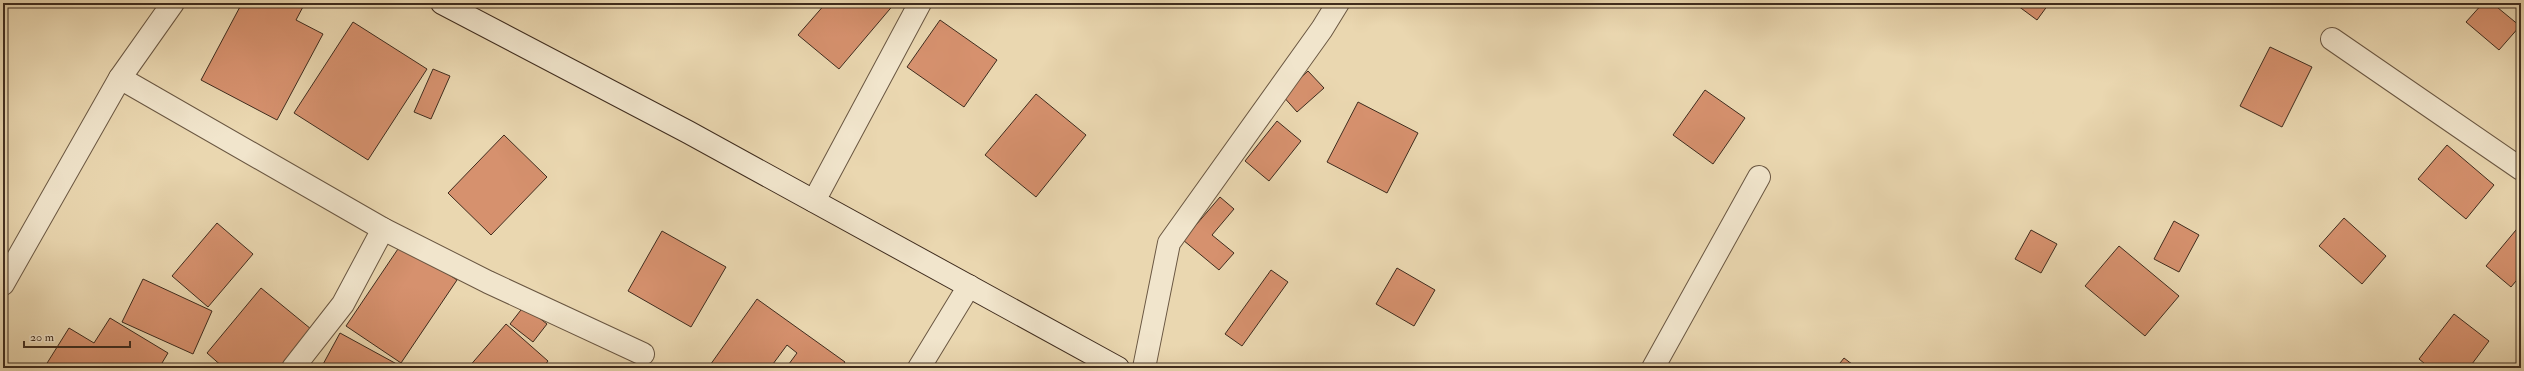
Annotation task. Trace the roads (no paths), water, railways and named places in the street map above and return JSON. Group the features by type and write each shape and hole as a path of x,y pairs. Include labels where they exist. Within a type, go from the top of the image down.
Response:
{"street":[{"path":"3,284 120,78 173,3"},
{"path":"442,3 467,8 1118,368"},
{"path":"814,200 920,3"},
{"path":"1144,368 1169,243 1322,29 1338,3"},
{"path":"2332,39 2521,169"},
{"path":"120,78 383,229 488,282 642,354"},
{"path":"1652,368 1759,177"},
{"path":"293,368 343,304 383,229"},
{"path":"920,368 969,286"}]}
